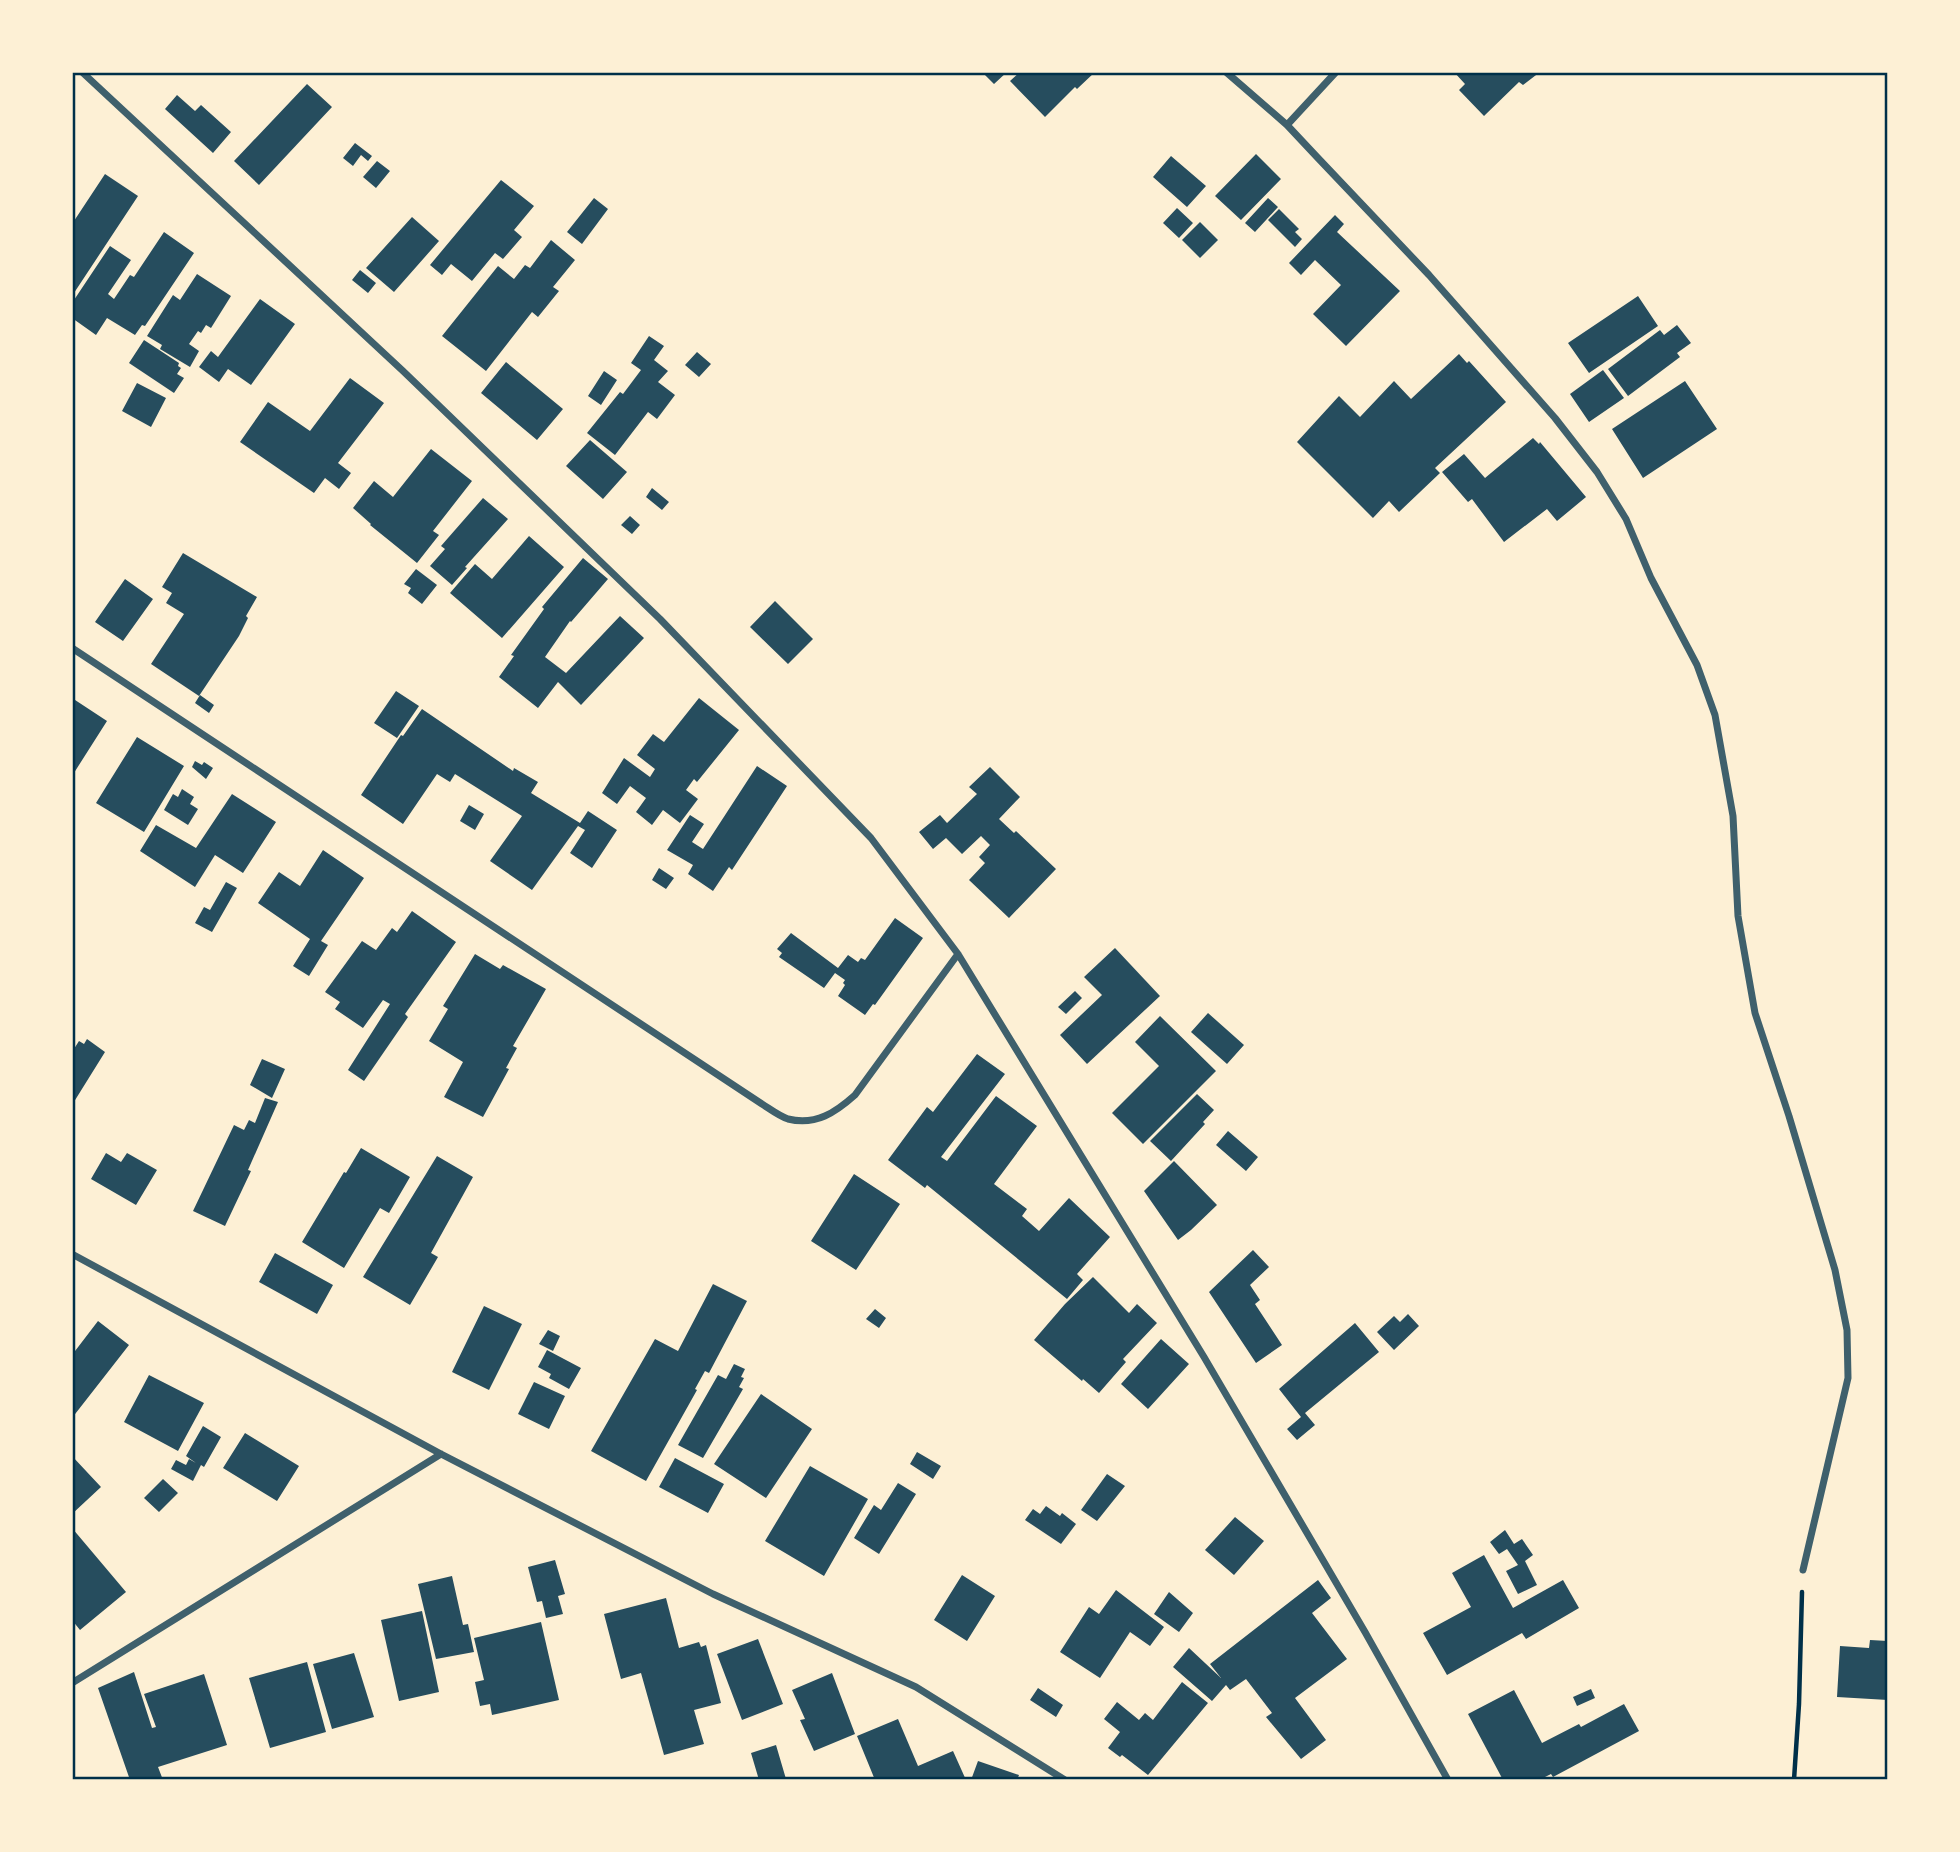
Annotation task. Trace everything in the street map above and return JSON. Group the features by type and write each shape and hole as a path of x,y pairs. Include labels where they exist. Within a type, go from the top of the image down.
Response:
{"street":[{"path":"82,72 403,371 660,619 871,838 958,954 1204,1357 1448,1780"},
{"path":"1226,72 1287,125 1429,275 1555,418 1597,472 1626,519 1651,578 1697,666 1715,715 1733,816 1738,916 1755,1013 1835,1270 1847,1330 1849,1378 1803,1570"},
{"path":"1287,125 1336,72"},
{"path":"72,648 787,1119 819,1119 837,1111 855,1095 958,954"},
{"path":"72,1254 441,1454 713,1594 916,1687 1065,1780"},
{"path":"72,1683 441,1454"}],"path":[{"path":"1794,1780 1800,1704 1803,1570"}],"building":[{"path":"982,72 1007,72 994,84"},
{"path":"1020,72 1095,72 1077,89 1075,87 1045,117 1010,81"},
{"path":"1454,72 1540,72 1523,85 1519,82 1484,116 1459,90 1465,84"},
{"path":"307,84 332,107 259,185 234,161"},
{"path":"177,95 195,111 201,105 231,132 213,153 165,109"},
{"path":"355,143 372,156 368,161 361,155 353,166 343,158"},
{"path":"1256,154 1281,179 1241,220 1215,196"},
{"path":"1171,156 1206,186 1187,207 1153,177"},
{"path":"377,161 390,171 376,188 363,177"},
{"path":"105,174 138,196 72,296 72,224"},
{"path":"501,180 534,206 514,230 522,237 503,259 495,253 472,281 451,264 442,275 430,265"},
{"path":"594,198 608,209 582,244 567,232"},
{"path":"1268,198 1278,207 1255,232 1245,223"},
{"path":"1177,208 1193,223 1179,238 1163,223"},
{"path":"1279,209 1299,229 1295,232 1302,239 1295,247 1268,220"},
{"path":"1335,215 1344,224 1337,232 1400,291 1346,346 1313,314 1341,285 1315,260 1301,275 1289,263"},
{"path":"412,217 439,241 394,292 366,268"},
{"path":"1200,222 1218,240 1200,258 1182,240"},
{"path":"164,232 194,253 145,326 142,325 135,335 107,318 96,335 72,318 72,303 110,246 131,260 108,294 114,299 130,275 134,277"},
{"path":"551,240 575,260 553,287 559,291 538,317 532,312 486,371 442,336 498,266 514,279 525,265 530,268"},
{"path":"360,270 376,283 368,293 352,280"},
{"path":"197,274 231,296 211,328 206,325 189,344 199,351 190,367 160,349 162,345 147,336 173,295 180,300"},
{"path":"1638,296 1658,326 1589,373 1568,343"},
{"path":"260,299 295,324 251,385 228,369 219,382 199,367 211,351 218,357"},
{"path":"1677,325 1691,343 1677,353 1680,357 1628,396 1608,369 1660,330 1664,335"},
{"path":"649,336 664,346 654,360 668,371 658,382 675,395 657,419 648,412 615,455 587,433 641,370 631,363"},
{"path":"144,340 179,363 181,368 177,374 184,378 174,393 129,363"},
{"path":"697,352 711,364 699,377 685,365"},
{"path":"1459,354 1467,363 1469,361 1506,402 1435,468 1440,473 1399,512 1389,501 1373,518 1297,442 1339,396 1360,417 1394,381 1411,399"},
{"path":"506,362 563,409 537,440 481,393"},
{"path":"1603,370 1624,398 1589,422 1570,394"},
{"path":"604,371 617,380 601,405 588,396"},
{"path":"350,378 384,403 338,463 351,473 339,489 325,478 314,493 240,442 268,402 310,431"},
{"path":"1685,381 1717,429 1643,478 1612,429"},
{"path":"137,383 166,398 151,427 122,411"},
{"path":"1533,438 1539,444 1540,442 1586,497 1557,521 1547,509 1504,542 1472,499 1468,502 1442,472 1464,454 1485,478"},
{"path":"590,440 627,472 603,499 566,466"},
{"path":"431,449 472,481 433,531 439,535 417,563 353,508 374,481 393,497"},
{"path":"652,488 669,502 662,510 646,497"},
{"path":"483,498 508,519 452,585 430,566 445,549 441,546"},
{"path":"630,516 640,525 632,534 621,525"},
{"path":"529,536 564,567 502,638 450,593 475,564 492,579"},
{"path":"183,553 257,597 239,636 199,696 151,664 184,614 166,603 172,593 162,587"},
{"path":"583,558 608,579 570,621 545,657 566,673 620,616 644,638 581,705 558,682 538,708 499,677 514,656 511,655 544,609 542,607"},
{"path":"416,569 437,585 422,604 408,593 411,588 404,584"},
{"path":"125,579 153,599 123,641 95,622"},
{"path":"775,601 813,639 788,664 750,627"},
{"path":"396,691 419,706 397,738 374,723"},
{"path":"200,695 214,705 209,713 195,703"},
{"path":"72,698 107,721 72,776"},
{"path":"699,698 739,730 697,782 694,779 686,790 698,799 680,823 663,810 652,825 636,812 646,798 630,786 617,804 602,793 624,758 650,777 655,769 637,755 653,734 664,742"},
{"path":"422,709 513,771 514,768 538,782 531,793 580,823 588,811 617,830 592,868 570,853 585,830 578,826 532,890 490,861 522,816 455,774 450,782 437,774 403,824 361,795"},
{"path":"137,737 184,766 144,832 96,803"},
{"path":"195,761 202,765 204,762 213,768 206,779 192,767"},
{"path":"757,766 787,786 732,870 729,867 713,891 688,874 693,865 667,850 690,815 704,824 692,842 703,849"},
{"path":"990,767 1020,797 999,819 1014,833 1016,831 1056,869 1009,918 969,880 985,863 979,857 990,845 981,836 962,854 946,838 933,849 919,832 940,815 947,823 977,794 969,787"},
{"path":"182,789 194,797 190,804 198,809 188,825 164,810 173,794 178,797"},
{"path":"232,794 276,822 243,873 215,855 195,887 140,851 156,825 196,848"},
{"path":"469,805 484,814 475,830 460,821"},
{"path":"323,850 364,878 321,941 328,945 309,976 293,966 310,939 258,903 279,872 300,886"},
{"path":"659,868 674,878 666,889 652,880"},
{"path":"226,882 237,888 212,932 195,923 204,907 210,910"},
{"path":"412,911 456,942 405,1014 408,1017 364,1081 348,1070 390,1004 383,1000 363,1028 335,1009 340,1002 325,992 362,941 376,950 392,928 397,932"},
{"path":"895,918 923,938 865,1015 838,996 845,980 835,973 824,988 779,957 782,953 777,949 791,933 838,968 848,955 858,962 861,958 865,960"},
{"path":"1115,948 1160,996 1087,1064 1060,1035 1102,995 1084,977"},
{"path":"475,954 500,969 503,965 546,989 513,1046 517,1048 506,1068 509,1069 483,1117 444,1097 463,1062 429,1041 448,1009 443,1006"},
{"path":"1075,991 1082,998 1066,1014 1058,1007"},
{"path":"1208,1013 1244,1045 1227,1064 1191,1032"},
{"path":"1160,1016 1216,1071 1143,1144 1112,1113 1159,1066 1135,1042"},
{"path":"87,1039 105,1052 72,1105 72,1052 79,1041 84,1044"},
{"path":"977,1054 1005,1074 941,1157 947,1161 996,1096 1037,1126 994,1184 1027,1209 1022,1216 1039,1231 1069,1198 1110,1237 1077,1274 1083,1280 1067,1299 927,1185 925,1188 888,1160 927,1107 933,1112"},
{"path":"262,1059 285,1069 272,1098 250,1085"},
{"path":"1197,1094 1214,1110 1203,1122 1205,1124 1171,1161 1150,1141"},
{"path":"265,1098 278,1102 248,1170 251,1171 225,1226 193,1211 234,1125 244,1130 249,1120 255,1123"},
{"path":"1228,1131 1258,1157 1246,1171 1216,1145"},
{"path":"361,1148 410,1177 389,1213 380,1208 344,1268 302,1242"},
{"path":"106,1153 121,1162 127,1153 157,1170 136,1205 91,1179"},
{"path":"437,1156 473,1177 431,1253 438,1257 410,1305 363,1277"},
{"path":"1174,1161 1217,1205 1178,1240 1144,1191"},
{"path":"854,1174 900,1204 856,1270 811,1241"},
{"path":"1253,1250 1269,1267 1250,1285 1260,1300 1255,1304 1282,1345 1256,1363 1209,1292"},
{"path":"275,1253 333,1285 317,1314 259,1282"},
{"path":"1093,1277 1129,1313 1137,1304 1157,1323 1123,1359 1126,1362 1099,1393 1034,1340"},
{"path":"713,1284 747,1301 709,1373 705,1371 646,1481 591,1451 655,1339 678,1351"},
{"path":"484,1306 522,1324 489,1390 452,1372"},
{"path":"875,1309 886,1318 879,1328 866,1319"},
{"path":"1408,1314 1419,1326 1394,1350 1377,1332 1394,1316 1400,1322"},
{"path":"98,1321 129,1345 72,1418 72,1355"},
{"path":"1355,1323 1379,1352 1305,1413 1315,1425 1297,1440 1287,1429 1301,1417 1279,1389"},
{"path":"548,1330 560,1336 553,1351 539,1344"},
{"path":"1161,1339 1189,1364 1148,1409 1121,1384"},
{"path":"547,1350 581,1368 569,1389 549,1378 551,1374 538,1367"},
{"path":"734,1364 745,1369 739,1387 743,1389 703,1458 678,1445 718,1375 726,1379"},
{"path":"149,1375 204,1403 178,1451 124,1422"},
{"path":"534,1382 565,1396 549,1429 518,1414"},
{"path":"761,1394 812,1429 766,1498 714,1464"},
{"path":"203,1426 221,1437 193,1481 171,1469 176,1460 186,1465 189,1459 196,1463 186,1456"},
{"path":"245,1433 299,1466 277,1501 223,1468"},
{"path":"917,1452 941,1466 933,1479 910,1464"},
{"path":"72,1456 101,1487 72,1514"},
{"path":"675,1458 724,1484 708,1513 659,1487"},
{"path":"810,1466 868,1499 824,1576 765,1541"},
{"path":"1107,1474 1125,1486 1097,1521 1081,1510"},
{"path":"163,1479 178,1493 159,1512 144,1498"},
{"path":"898,1483 916,1494 879,1554 854,1538 874,1505 881,1510"},
{"path":"1046,1506 1060,1516 1062,1513 1076,1524 1061,1544 1025,1520 1033,1509 1040,1514"},
{"path":"1235,1517 1264,1541 1234,1575 1205,1550"},
{"path":"72,1528 126,1592 80,1630 72,1620"},
{"path":"1505,1530 1514,1544 1522,1539 1533,1555 1525,1561 1537,1585 1518,1594 1506,1571 1518,1565 1507,1549 1499,1554 1490,1542"},
{"path":"1484,1555 1513,1608 1563,1580 1579,1608 1526,1639 1522,1633 1447,1675 1423,1633 1471,1607 1452,1573"},
{"path":"555,1560 565,1594 558,1596 563,1614 546,1618 542,1601 537,1602 528,1567"},
{"path":"962,1575 995,1596 967,1641 934,1620"},
{"path":"452,1576 463,1625 468,1624 474,1652 436,1659 418,1584"},
{"path":"1318,1580 1331,1598 1312,1613 1347,1659 1295,1698 1326,1740 1301,1759 1266,1717 1272,1713 1246,1679 1230,1690 1226,1685 1212,1701 1173,1667 1189,1648 1221,1678 1210,1664"},
{"path":"1116,1590 1164,1627 1150,1646 1130,1632 1100,1678 1060,1652 1089,1607 1099,1614"},
{"path":"1169,1592 1193,1613 1179,1632 1154,1614"},
{"path":"666,1598 679,1648 699,1642 701,1647 706,1645 721,1703 694,1710 704,1744 664,1755 641,1673 621,1679 604,1614"},
{"path":"422,1611 439,1692 399,1701 381,1620"},
{"path":"541,1622 559,1700 492,1715 490,1704 480,1706 475,1682 484,1680 474,1638"},
{"path":"758,1639 783,1704 742,1720 717,1654"},
{"path":"1870,1640 1888,1641 1888,1700 1837,1697 1840,1646 1869,1648"},
{"path":"354,1653 374,1717 332,1729 313,1664"},
{"path":"307,1662 326,1732 270,1748 249,1678"},
{"path":"134,1672 152,1728 156,1727 144,1694 204,1674 227,1745 158,1767 163,1780 130,1780 98,1688"},
{"path":"832,1673 855,1734 814,1751 800,1720 805,1719 792,1690"},
{"path":"1182,1682 1208,1703 1148,1775 1108,1748 1120,1732 1104,1719 1117,1702 1139,1720 1145,1713 1153,1720"},
{"path":"1038,1688 1063,1705 1056,1717 1030,1700"},
{"path":"1591,1689 1595,1698 1577,1706 1573,1697"},
{"path":"1514,1690 1542,1743 1579,1724 1581,1727 1624,1704 1639,1731 1553,1777 1551,1774 1539,1780 1503,1780 1468,1714"},
{"path":"898,1719 918,1766 953,1751 966,1780 875,1780 857,1736"},
{"path":"776,1745 786,1779 759,1780 751,1753"},
{"path":"978,1761 1019,1775 1017,1780 971,1780"}]}
